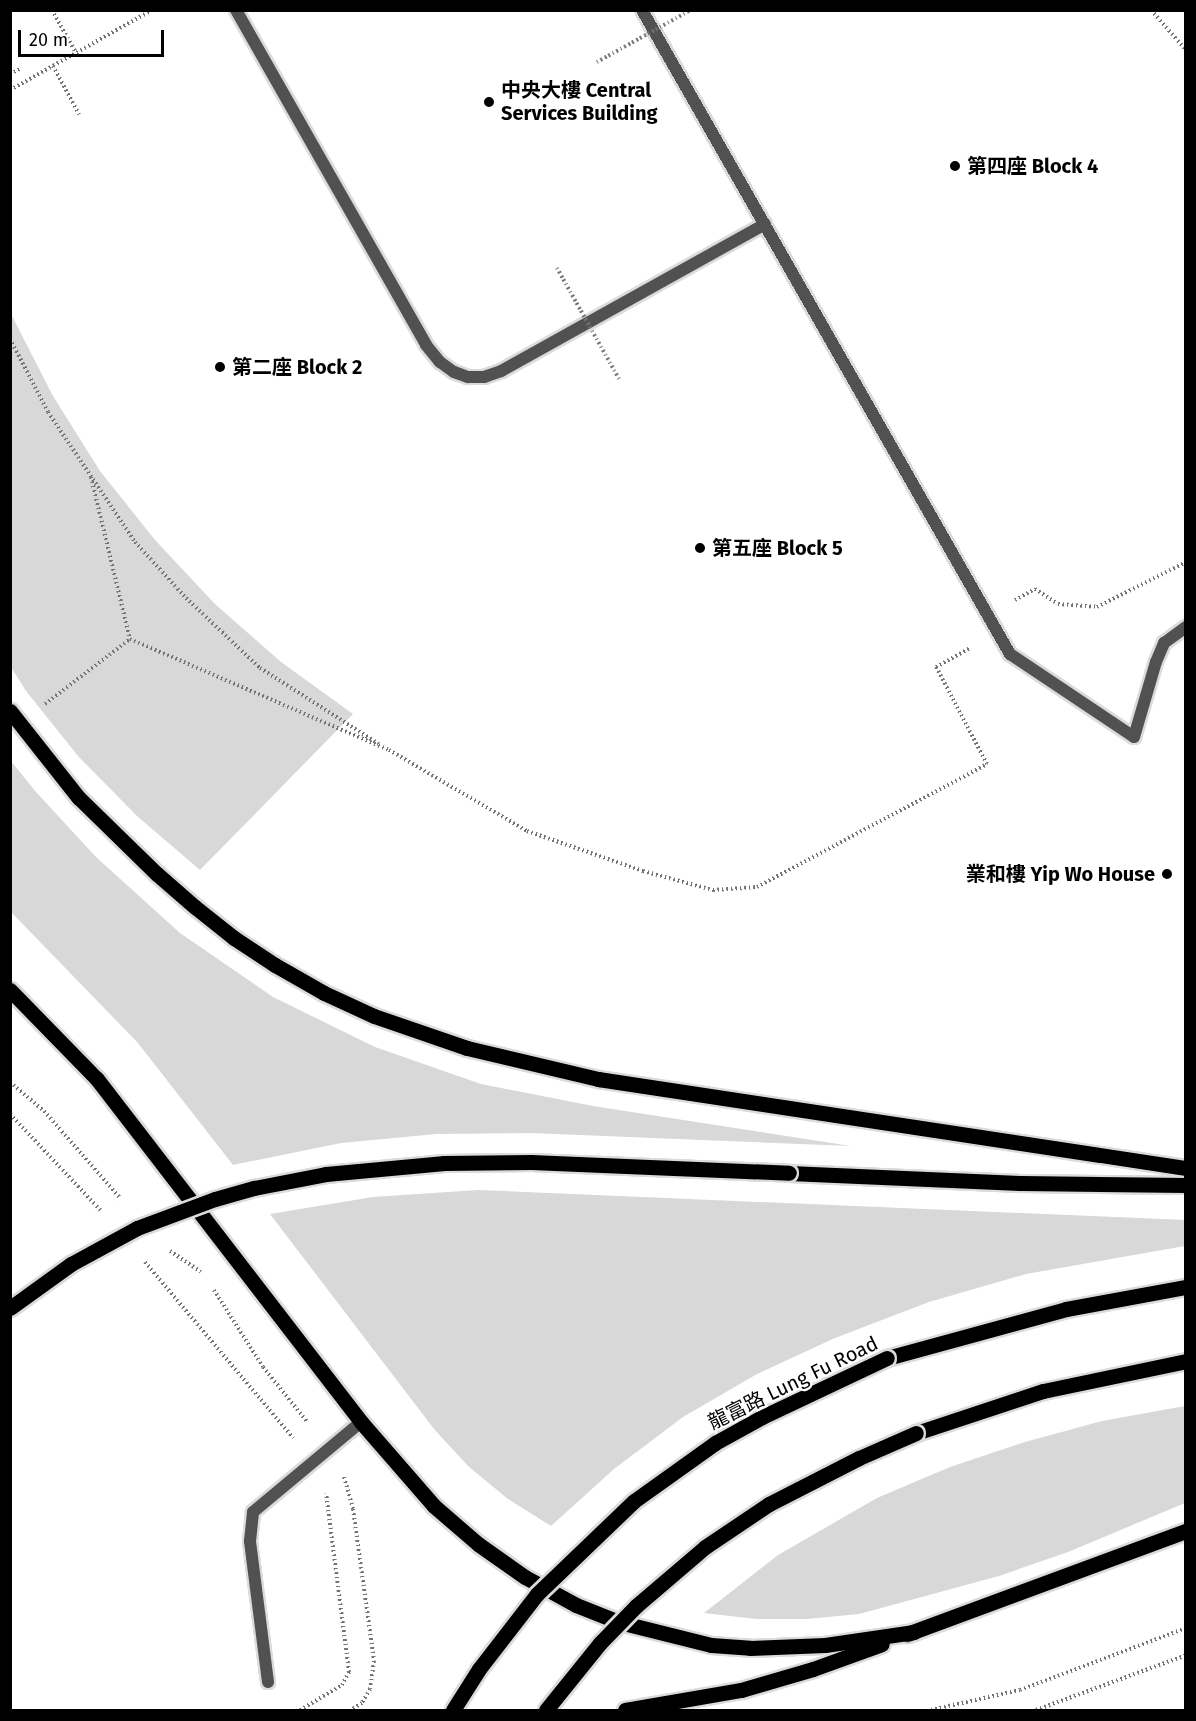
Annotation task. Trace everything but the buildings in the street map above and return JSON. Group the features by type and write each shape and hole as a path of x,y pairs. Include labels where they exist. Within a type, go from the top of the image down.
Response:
{"main road":[{"path":"10,711 78,796 157,874 195,907 234,938 275,965 324,993 374,1016 467,1048 598,1079 1185,1168"},
{"path":"10,990 97,1079 361,1422 435,1506 478,1544 525,1577 576,1605 620,1622 699,1642 750,1648 825,1645 914,1632"},
{"path":"10,1308 71,1264 137,1228 178,1211 254,1188 366,1169 444,1163 531,1162 1020,1183 1185,1185"},
{"name":"龍富路 Lung Fu Road","path":"453,1710 479,1669 537,1594 634,1501 715,1443 762,1417 887,1358 1055,1311 1185,1287"},
{"path":"546,1710 600,1643 636,1606 705,1547 769,1504 859,1458 916,1433 1043,1391 1185,1361"},
{"path":"625,1710 741,1690 813,1669 1185,1531"}],"street":[{"path":"236,10 426,345 440,362 453,372 468,377 484,378 501,371 765,224"},
{"path":"642,10 1010,654 1134,737 1156,662 1164,644 1185,627"},
{"path":"267,1682 250,1541 253,1512 361,1422"}],"path":[{"path":"52,10 76,53"},
{"path":"10,90 152,10"},
{"path":"597,62 691,10"},
{"path":"1151,10 1185,50"},
{"path":"53,66 79,114"},
{"path":"10,74 20,69"},
{"path":"557,268 619,379"},
{"path":"10,339 48,412 135,542 186,598 252,660 389,750 527,831 643,871 713,890 757,887 987,764 936,667 975,646 965,628 1035,589 1058,604 1097,607 1185,562"},
{"path":"90,473 130,639"},
{"path":"130,639 389,750"},
{"path":"43,705 130,639"},
{"path":"10,1082 44,1111 126,1205"},
{"path":"10,1114 104,1215"},
{"path":"931,1710 1020,1690 1185,1628"},
{"path":"1036,1710 1185,1655"}],"shaded area":[{"path":"11,314 53,396 100,471 155,540 215,604 281,662 353,714 200,870 137,816 78,756 26,691 11,667"},
{"path":"10,760 96,857 180,933 273,997 375,1047 481,1084 593,1106 851,1146 531,1133 436,1134 341,1143 233,1165 138,1043 11,912"},
{"path":"478,1190 1185,1220 1185,1246 1026,1274 929,1302 835,1338 757,1374 683,1417 614,1469 551,1526 508,1499 468,1466 434,1429 270,1214 373,1197"},
{"path":"1185,1406 1185,1503 1068,1552 999,1576 859,1614 807,1619 756,1619 704,1613 778,1555 877,1498 950,1467 1025,1442 1102,1421"}],"place":[{"name":"中央大樓 Central Services Building","path":"489,102"},
{"name":"第四座 Block 4","path":"955,166"},
{"name":"第二座 Block 2","path":"220,367"},
{"name":"第五座 Block 5","path":"700,548"},
{"name":"業和樓 Yip Wo House","path":"1167,874"}]}
